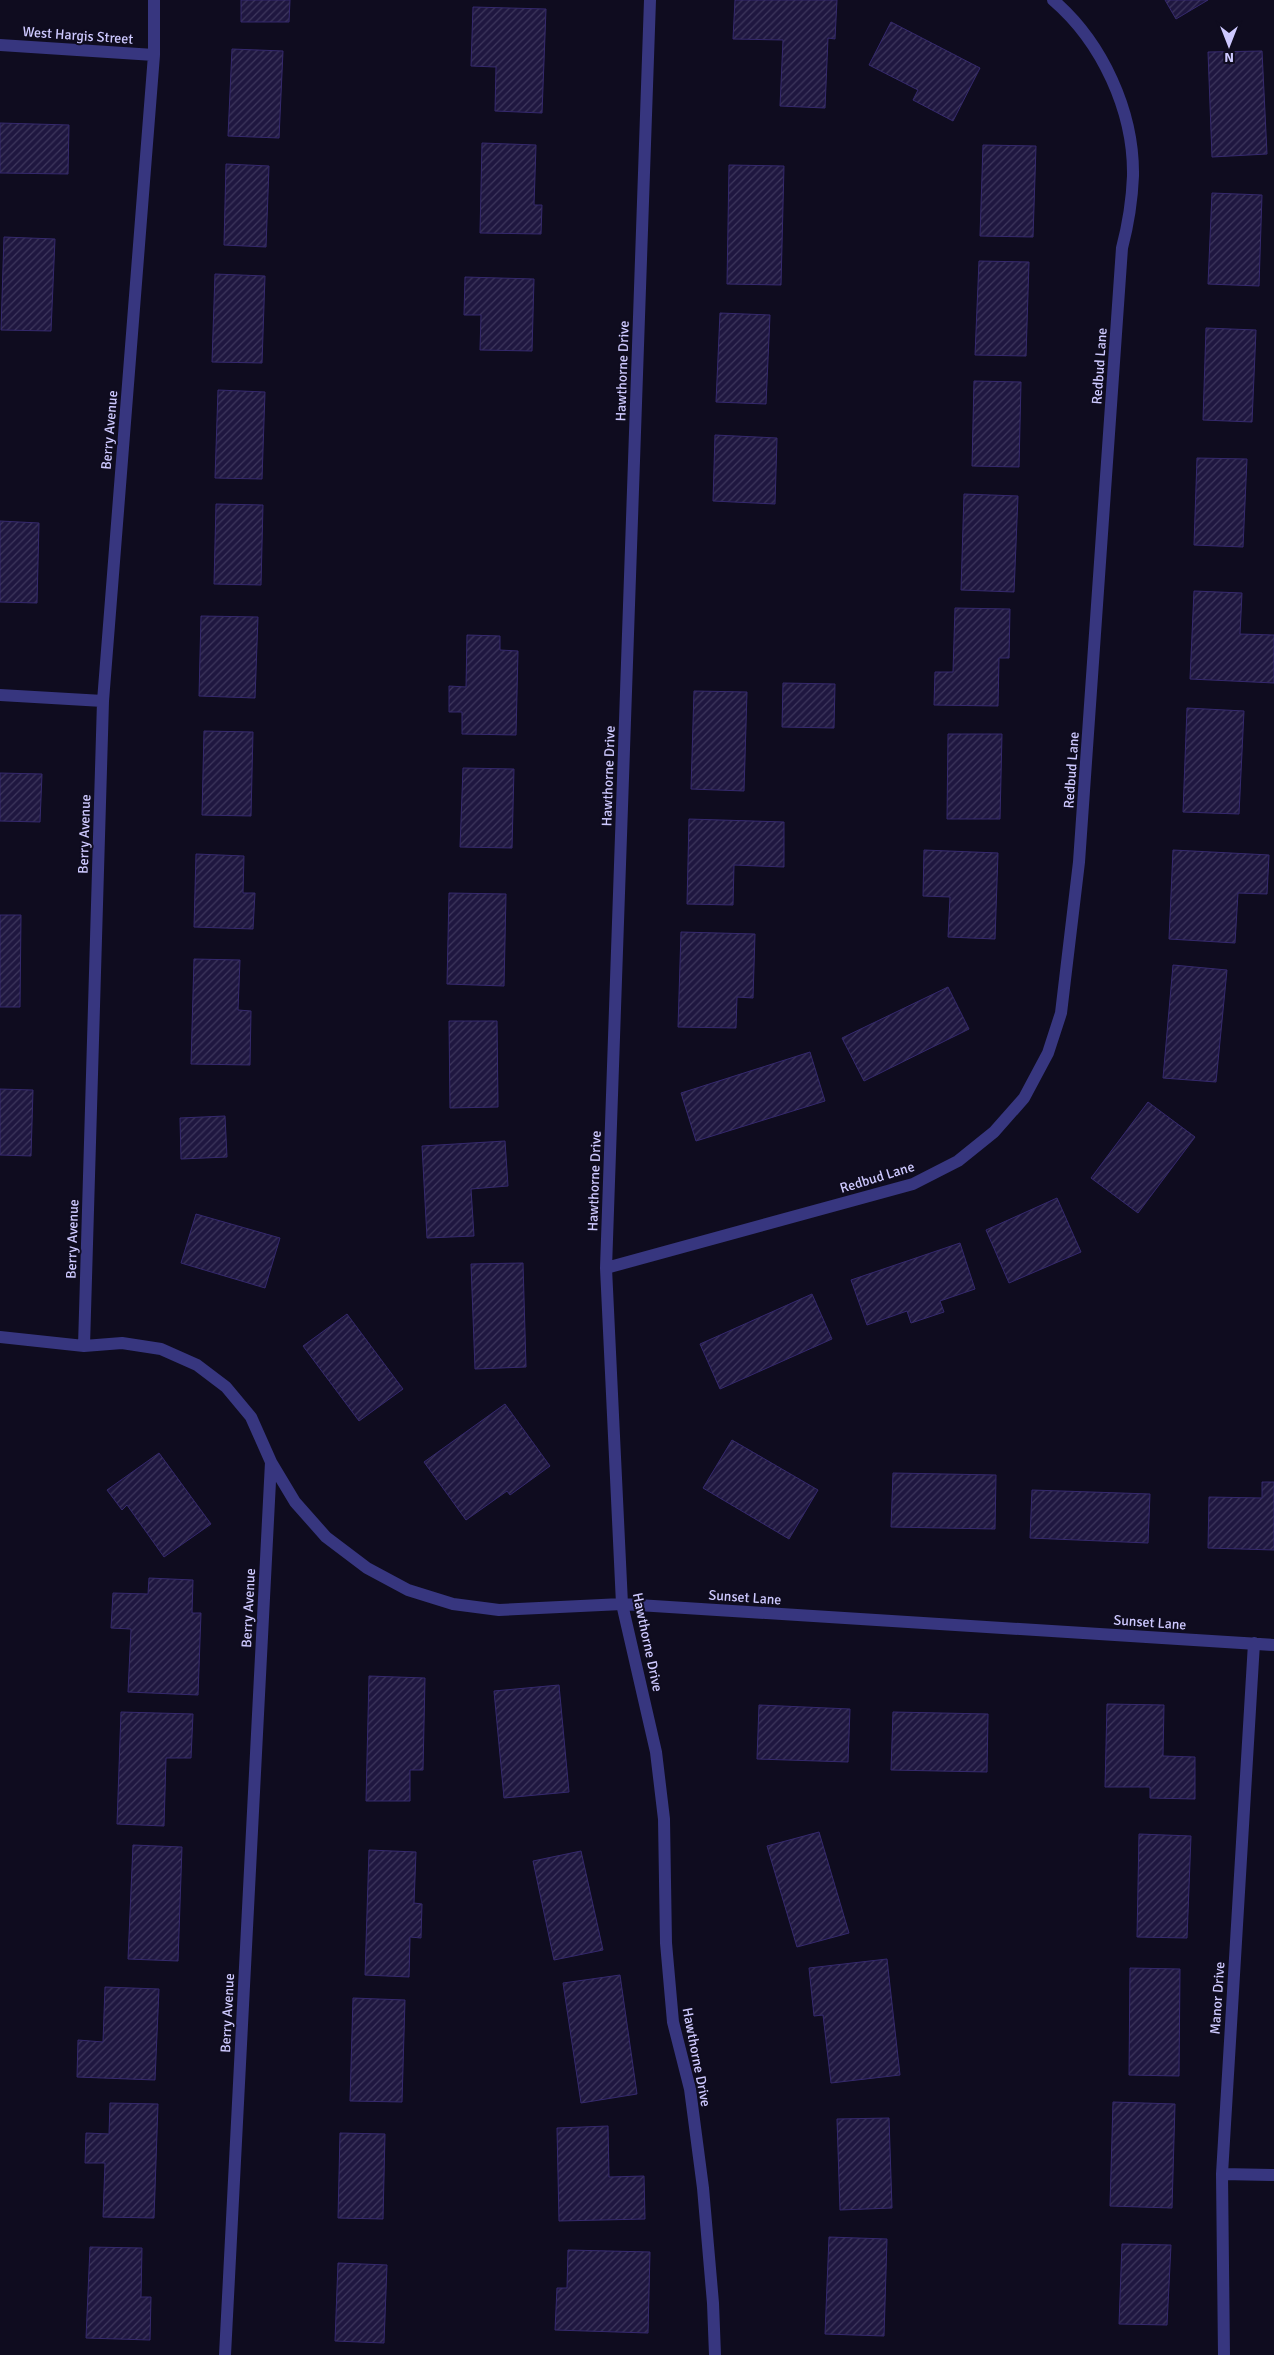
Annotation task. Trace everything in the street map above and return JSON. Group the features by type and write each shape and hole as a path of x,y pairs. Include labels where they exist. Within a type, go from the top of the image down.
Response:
{"street":[{"name":"Berry Avenue","path":"154,0 154,56 102,701 84,1346 122,1343 161,1349 197,1365 226,1387 251,1417 270,1462 225,2355"},
{"name":"Hawthorne Drive","path":"650,0 606,1268 622,1604 656,1752 664,1819 666,1943 673,2022 690,2089 703,2188 713,2303 715,2355"},
{"name":"Redbud Lane","path":"606,1268 913,1184 958,1161 994,1132 1024,1098 1048,1053 1061,1013 1079,862 1122,248 1130,216 1133,175 1128,130 1115,86 1096,49 1068,13 1053,0"},
{"name":"West Hargis Street","path":"0,45 154,56"},
{"path":"0,696 102,701"},
{"path":"0,1337 84,1346"},
{"name":"Sunset Lane","path":"270,1462 295,1502 326,1537 367,1568 408,1590 453,1604 499,1610 622,1604 1274,1645"},
{"name":"Manor Drive","path":"1224,2355 1222,2174 1254,1643"},
{"path":"1222,2174 1274,2176"}],"building":[{"path":"241,0 290,0 289,22 241,22"},
{"path":"735,0 837,0 835,39 828,38 825,108 780,106 783,40 733,39"},
{"path":"1165,0 1208,0 1176,19"},
{"path":"473,7 546,9 542,113 495,111 496,67 471,66"},
{"path":"891,22 980,68 953,121 913,100 918,90 869,65"},
{"path":"232,49 283,51 279,138 228,136"},
{"path":"1262,51 1267,154 1212,157 1208,52"},
{"path":"0,123 69,125 68,174 0,173"},
{"path":"482,143 536,145 534,205 542,205 541,234 480,233"},
{"path":"983,145 1036,146 1033,237 980,236"},
{"path":"226,164 269,166 266,247 224,245"},
{"path":"729,165 784,166 781,285 727,284"},
{"path":"1212,193 1262,195 1259,286 1208,284"},
{"path":"4,237 55,239 51,331 1,330"},
{"path":"979,261 1029,262 1026,356 975,355"},
{"path":"215,274 265,276 262,363 212,362"},
{"path":"465,277 534,279 532,351 480,350 481,315 464,315"},
{"path":"720,313 770,315 766,404 716,402"},
{"path":"1206,328 1256,330 1252,422 1203,420"},
{"path":"974,381 1021,382 1019,467 972,466"},
{"path":"218,390 265,392 262,479 215,478"},
{"path":"715,435 777,438 775,504 713,501"},
{"path":"1197,458 1247,459 1243,547 1194,545"},
{"path":"964,494 1018,496 1014,592 961,590"},
{"path":"216,504 263,505 261,585 214,584"},
{"path":"0,521 39,523 37,603 0,602"},
{"path":"1194,591 1242,593 1240,634 1274,635 1274,683 1190,679"},
{"path":"955,608 1010,609 1009,658 999,658 998,706 934,705 935,672 953,672"},
{"path":"201,616 258,617 255,698 199,696"},
{"path":"467,635 500,636 500,650 518,651 516,735 462,734 462,712 449,712 449,686 466,687"},
{"path":"783,683 835,684 834,728 782,727"},
{"path":"694,691 747,692 744,791 691,789"},
{"path":"1187,708 1244,711 1239,814 1183,812"},
{"path":"204,731 253,732 251,816 202,815"},
{"path":"948,734 1002,734 1000,819 947,819"},
{"path":"463,768 514,769 512,848 460,847"},
{"path":"0,773 42,774 40,822 0,821"},
{"path":"689,819 784,822 784,867 734,865 733,905 687,904"},
{"path":"924,850 998,853 995,939 948,937 950,897 923,896"},
{"path":"1173,850 1269,855 1267,894 1238,893 1235,943 1169,939"},
{"path":"196,854 244,856 243,893 255,893 253,929 194,927"},
{"path":"449,893 506,894 504,986 447,984"},
{"path":"0,915 21,915 20,1007 0,1007"},
{"path":"681,932 755,934 753,998 737,997 736,1028 678,1027"},
{"path":"194,959 240,960 238,1010 251,1011 250,1065 191,1064"},
{"path":"1173,965 1227,970 1216,1082 1163,1078"},
{"path":"948,987 969,1029 864,1081 842,1038"},
{"path":"449,1021 497,1021 498,1107 450,1108"},
{"path":"810,1052 825,1101 696,1141 681,1093"},
{"path":"0,1089 33,1090 31,1156 0,1155"},
{"path":"1148,1102 1195,1137 1138,1213 1091,1178"},
{"path":"225,1116 227,1157 181,1159 180,1118"},
{"path":"505,1141 508,1186 471,1189 474,1236 427,1238 422,1146"},
{"path":"1057,1198 1081,1252 1009,1283 986,1230"},
{"path":"196,1214 280,1238 265,1288 181,1263"},
{"path":"960,1243 975,1289 940,1301 944,1312 911,1323 907,1311 867,1325 851,1280"},
{"path":"523,1263 526,1367 475,1369 471,1264"},
{"path":"812,1294 832,1339 720,1389 700,1344"},
{"path":"347,1314 403,1389 359,1421 303,1346"},
{"path":"505,1404 550,1466 510,1495 507,1491 466,1520 424,1462"},
{"path":"732,1440 818,1490 789,1539 703,1488"},
{"path":"159,1453 211,1524 164,1557 127,1505 122,1510 107,1490"},
{"path":"893,1473 996,1475 995,1529 891,1527"},
{"path":"1262,1482 1274,1482 1274,1550 1208,1548 1209,1497 1262,1498"},
{"path":"1032,1490 1150,1494 1148,1543 1030,1538"},
{"path":"149,1578 193,1580 192,1613 201,1613 198,1695 128,1692 131,1629 111,1628 113,1593 148,1594"},
{"path":"369,1676 425,1678 423,1770 410,1770 410,1801 366,1801"},
{"path":"559,1685 569,1792 504,1798 494,1691"},
{"path":"1107,1704 1164,1705 1163,1756 1195,1757 1195,1799 1150,1798 1150,1787 1105,1787"},
{"path":"759,1705 850,1709 848,1762 757,1759"},
{"path":"121,1712 193,1714 191,1758 166,1758 164,1826 117,1824"},
{"path":"893,1712 988,1714 987,1772 891,1770"},
{"path":"819,1832 849,1933 797,1947 767,1846"},
{"path":"1139,1834 1191,1836 1187,1938 1137,1937"},
{"path":"133,1845 182,1847 178,1961 128,1959"},
{"path":"369,1850 416,1852 414,1903 422,1904 421,1938 410,1937 409,1977 365,1975"},
{"path":"581,1851 603,1950 554,1960 533,1861"},
{"path":"887,1959 900,2075 831,2083 823,2015 814,2016 809,1968"},
{"path":"1130,1968 1180,1969 1179,2076 1129,2075"},
{"path":"620,1975 637,2094 581,2103 563,1983"},
{"path":"105,1987 159,1989 155,2080 77,2077 78,2040 103,2042"},
{"path":"353,1998 405,2000 402,2102 350,2101"},
{"path":"1113,2102 1175,2104 1172,2208 1110,2206"},
{"path":"110,2103 158,2104 154,2218 103,2217 105,2163 85,2163 86,2133 109,2134"},
{"path":"889,2118 892,2208 840,2210 837,2119"},
{"path":"608,2126 609,2177 644,2176 645,2219 559,2221 557,2128"},
{"path":"340,2133 385,2134 383,2219 338,2218"},
{"path":"829,2237 887,2239 884,2336 825,2334"},
{"path":"1122,2244 1171,2245 1167,2325 1119,2324"},
{"path":"90,2247 142,2248 141,2297 151,2297 150,2340 86,2338"},
{"path":"568,2250 650,2252 648,2333 555,2330 557,2288 567,2288"},
{"path":"338,2263 387,2265 384,2343 335,2341"}]}
